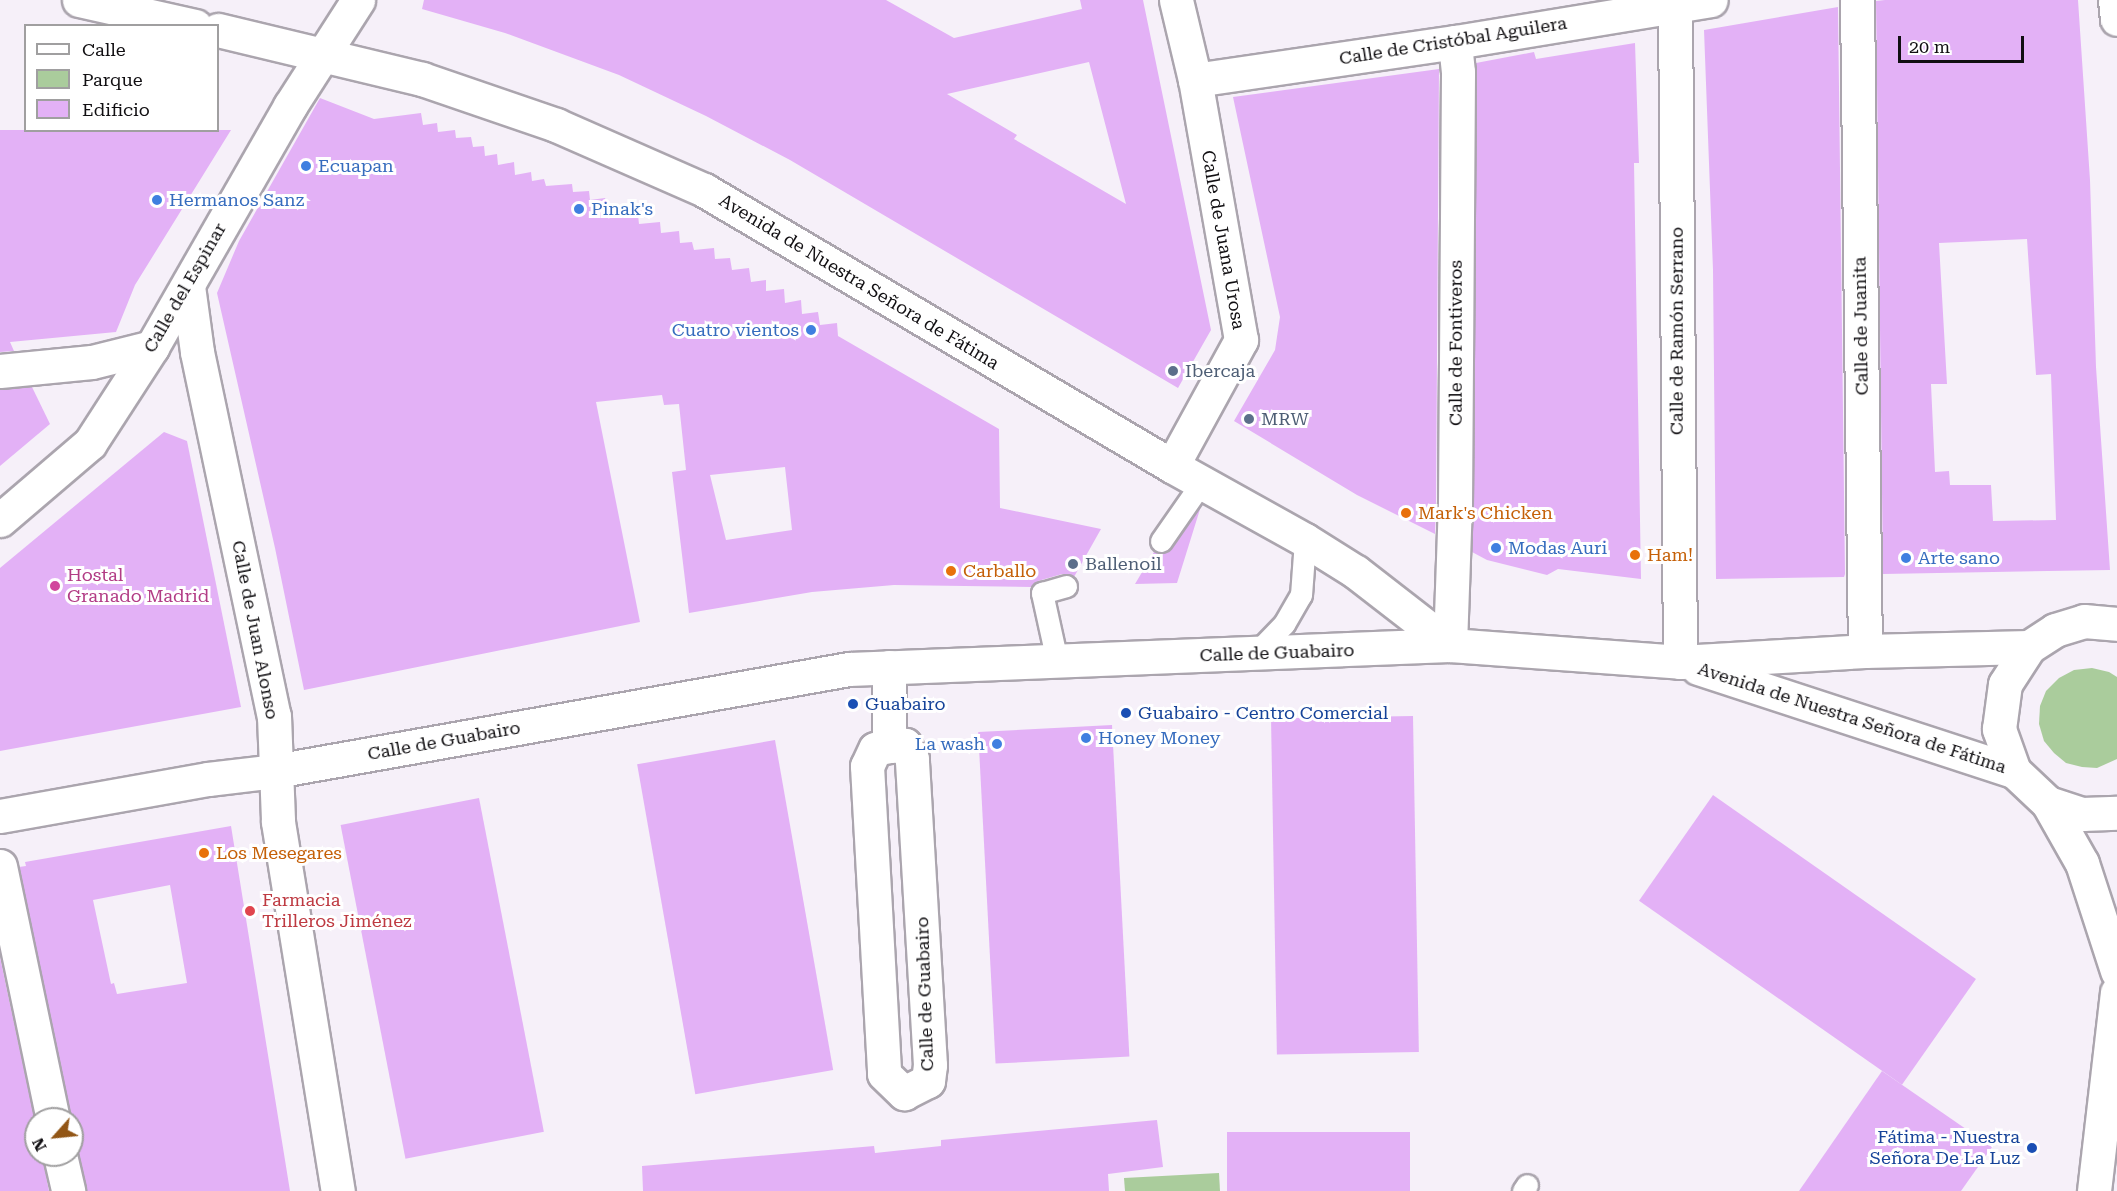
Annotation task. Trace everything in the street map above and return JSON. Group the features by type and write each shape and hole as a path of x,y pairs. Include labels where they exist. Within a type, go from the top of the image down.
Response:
{"street":[{"path":"79,0 186,24"},
{"name":"Calle del Espinar","path":"0,520 90,443 152,347 358,0"},
{"name":"Calle de Juana Urosa","path":"1172,466 1241,340 1194,80 1176,0"},
{"name":"Calle de Cristóbal Aguilera","path":"1194,80 1455,42 1675,3 1711,0"},
{"name":"Calle de Juanita","path":"1857,0 1864,651"},
{"path":"2115,0 2117,19"},
{"name":"Calle de Ramón Serrano","path":"1675,3 1680,662"},
{"name":"Avenida de Nuestra Señora de Fátima","path":"219,30 422,79 556,125 704,190 1172,466 1305,540 1356,572 1450,645"},
{"name":"Calle de Fontiveros","path":"1450,645 1455,492 1458,72 1455,42"},
{"name":"Calle de Juan Alonso","path":"188,285 197,352 274,716 278,822 338,1191"},
{"path":"0,371 92,362 152,347"},
{"name":"Avenida de Nuestra Señora de Fátima","path":"2014,771 1999,729 2004,684 2029,647 2055,630 2084,621 2117,624"},
{"name":"Calle de Guabairo","path":"0,816 208,779 275,771 849,669 1450,645 1680,662"},
{"name":"Avenida de Nuestra Señora de Fátima","path":"1680,662 1864,651 2029,647"},
{"name":"Avenida de Nuestra Señora de Fátima","path":"1680,662 2014,771 2048,803 2082,814 2117,813"},
{"path":"889,668 889,746"},
{"name":"Calle de Guabairo","path":"906,745 912,759 930,1065 928,1081 904,1093 884,1074 867,766 874,750 889,746 906,745"},
{"path":"2048,803 2082,863 2117,971"},
{"path":"0,866 50,1107"},
{"path":"2094,1191 2117,992"},
{"path":"63,1167 68,1191"}],"lane":[{"path":"1161,541 1202,482"},
{"path":"1255,654 1284,624 1301,595 1305,540"},
{"path":"1057,661 1042,593 1066,586"}],"green space":[{"path":"2092,668 2109,672 2117,677 2117,759 2097,768 2066,763 2044,741 2039,724 2040,706 2046,691 2059,678 2074,670"},
{"path":"1219,1173 1220,1191 1125,1191 1124,1178"}],"building":[{"path":"424,0 886,0 954,38 1082,9 1080,0 1143,0 1211,330 1178,388 790,160 706,116 619,75 505,33 422,9","holes":["1089,62 1126,204 1014,139 1017,135 947,94"]},
{"path":"2078,0 2090,180 2096,367 2110,570 1883,574 1876,1","holes":["2027,239 2036,375 2051,374 2056,520 1993,521 1991,485 1950,485 1949,471 1935,472 1931,384 1947,384 1939,243"]},
{"path":"1838,7 1845,574 1844,577 1716,579 1713,270 1704,30"},
{"path":"1635,43 1639,163 1634,163 1641,579 1558,569 1547,575 1487,560 1472,552 1476,63 1534,52 1536,59"},
{"path":"1439,69 1435,534 1357,495 1234,421 1275,350 1280,317 1233,97"},
{"path":"320,98 374,119 421,113 423,125 437,123 438,132 455,130 456,138 471,137 473,147 484,146 485,156 497,154 498,165 514,162 515,175 531,172 532,181 544,179 546,186 572,184 573,192 589,191 590,200 605,198 609,208 624,206 624,217 638,215 639,224 660,222 661,233 679,231 680,243 692,242 694,250 714,248 715,259 730,258 732,270 749,268 751,282 766,280 766,291 784,289 785,303 801,300 802,314 818,312 820,325 837,323 838,336 999,429 1000,508 1101,529 1074,577 1062,574 1038,581 1031,587 894,585 812,592 689,613 672,472 686,470 679,404 664,405 662,395 596,402 640,622 304,690 275,548 217,293 239,241","holes":["785,467 792,530 726,540 710,475"]},
{"path":"0,130 219,132 219,130 231,130 135,285 116,332 10,342 14,351 0,352"},
{"path":"32,387 50,424 0,466 0,389"},
{"path":"164,432 187,441 241,707 0,751 0,568"},
{"path":"1201,506 1177,583 1135,584 1154,552 1166,553 1171,549"},
{"path":"1413,716 1419,1052 1277,1054 1271,718"},
{"path":"1112,725 1129,1057 996,1064 978,732"},
{"path":"775,740 833,1070 695,1094 637,764"},
{"path":"1713,795 1976,979 1902,1085 1639,901"},
{"path":"479,798 544,1132 405,1159 341,825"},
{"path":"231,826 290,1191 86,1191 81,1167 84,1167 84,1107 69,1107 19,867 26,866 25,862","holes":["170,885 187,983 117,994 114,983 111,984 93,900"]},
{"path":"0,957 32,1107 24,1107 24,1167 44,1167 49,1191 0,1191"},
{"path":"1882,1071 1992,1147 1961,1191 1799,1191"},
{"path":"1157,1120 1163,1167 1108,1174 1109,1191 643,1191 642,1166 874,1146 875,1153 941,1146 941,1140"},
{"path":"1227,1132 1410,1132 1410,1191 1227,1191"}],"place":[{"name":"Ecuapan","path":"306,166"},
{"name":"Hermanos Sanz","path":"157,200"},
{"name":"Pinak's","path":"579,209"},
{"name":"Cuatro vientos","path":"811,330"},
{"name":"Ibercaja","path":"1173,371"},
{"name":"MRW","path":"1249,419"},
{"name":"Mark's Chicken","path":"1406,513"},
{"name":"Modas Auri","path":"1496,548"},
{"name":"Ham!","path":"1635,555"},
{"name":"Arte sano","path":"1906,558"},
{"name":"Ballenoil","path":"1073,564"},
{"name":"Carballo","path":"951,571"},
{"name":"Hostal Granado Madrid","path":"55,586"},
{"name":"Guabairo","path":"853,704"},
{"name":"Guabairo - Centro Comercial","path":"1126,713"},
{"name":"Honey Money","path":"1086,738"},
{"name":"La wash","path":"997,744"},
{"name":"Los Mesegares","path":"204,853"},
{"name":"Farmacia Trilleros Jiménez","path":"250,911"},
{"name":"Fátima - Nuestra Señora De La Luz","path":"2032,1148"}]}
